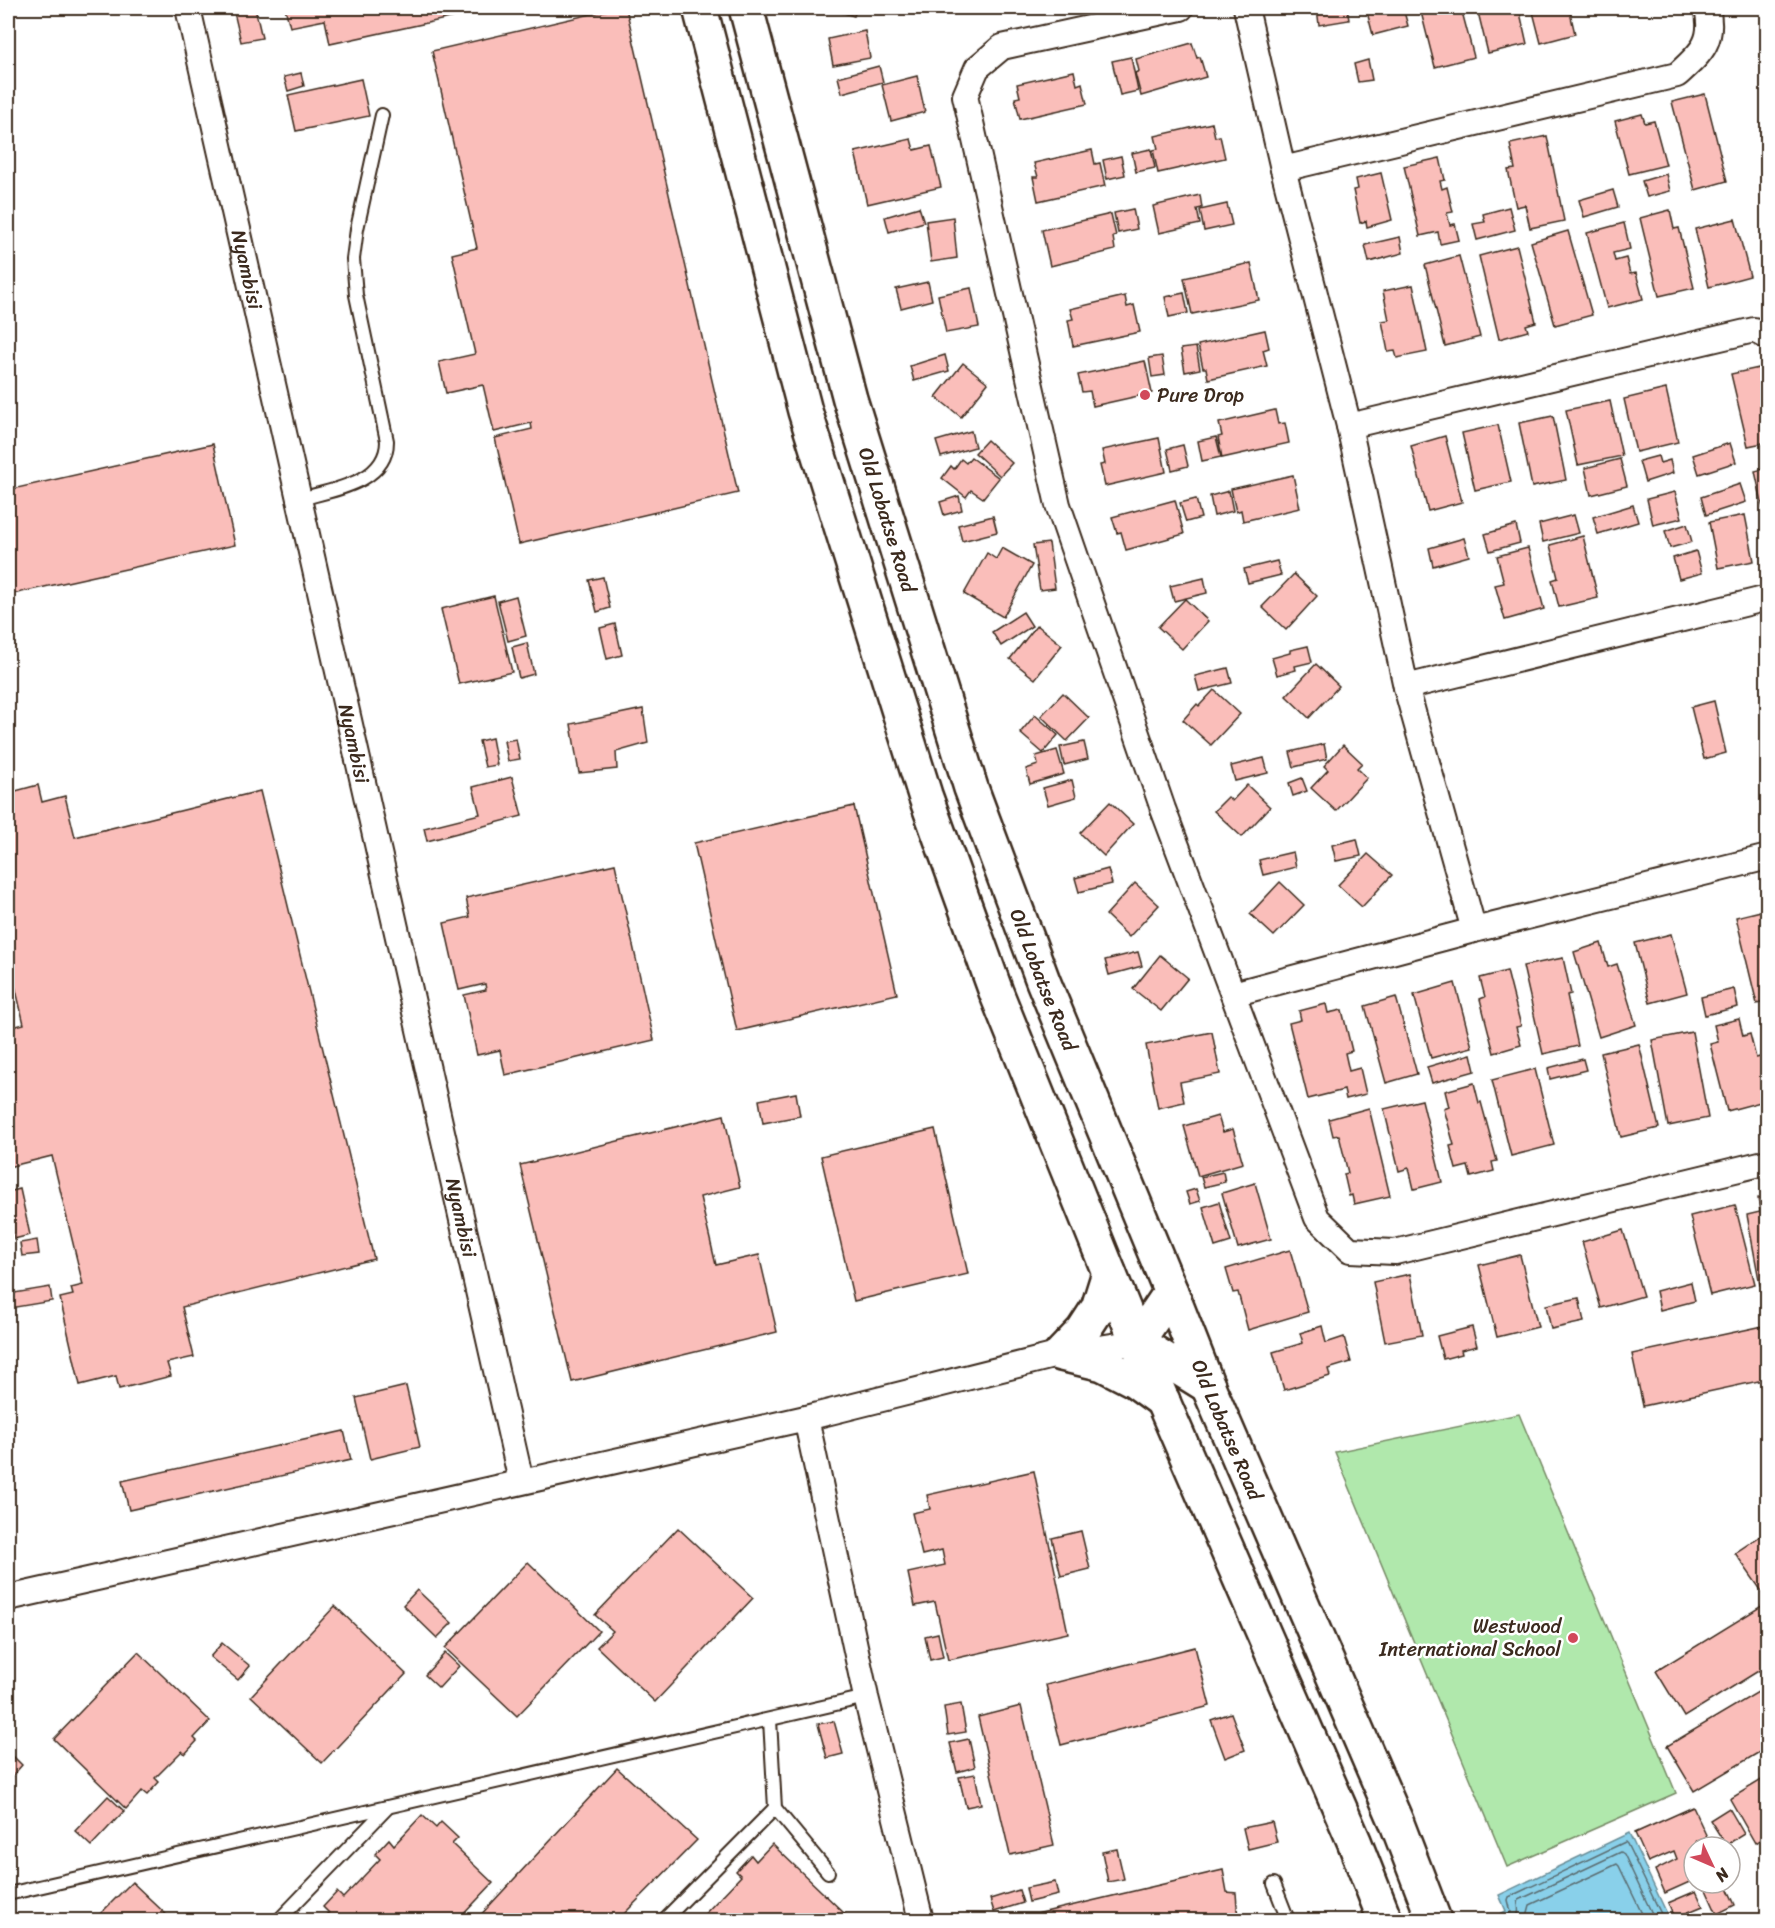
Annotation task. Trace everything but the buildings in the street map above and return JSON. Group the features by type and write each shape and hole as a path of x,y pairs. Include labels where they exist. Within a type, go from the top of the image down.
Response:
{"main road":[{"path":"700,8 805,411 925,795 996,992 1137,1342 1354,1841 1386,1920"},
{"name":"Old Lobatse Road","path":"746,8 850,399 971,788 1043,981 1208,1386 1396,1821 1434,1920"},
{"path":"1061,1354 1083,1331 1098,1308 1109,1273"},
{"path":"1137,1342 1171,1292"},
{"path":"1137,1342 1208,1386"},
{"path":"1061,1354 1103,1364 1134,1380 1163,1401"}],"street":[{"name":"Nyambisi","path":"188,8 521,1481"},
{"path":"1181,8 1002,47 976,68 964,96 1058,506 1163,809 1317,1218 1350,1250 1395,1252 1767,1162"},
{"path":"1246,8 1283,169 1349,426 1406,687 1474,930"},
{"path":"1283,169 1677,75 1701,53 1711,24 1707,8"},
{"path":"1349,426 1754,330 1767,337"},
{"path":"1406,687 1767,598"},
{"path":"1233,994 1474,930 1767,857"},
{"path":"8,1598 806,1418 1061,1354 1137,1342"},
{"path":"806,1418 866,1698 921,1920"}],"lane":[{"path":"300,499 348,486 374,471 387,453 387,441 356,295 353,259 357,229 382,115"},
{"path":"8,1894 866,1698"},
{"path":"770,1720 775,1808 828,1872"},
{"path":"279,1920 388,1806"},
{"path":"664,1920 775,1808"},
{"path":"1274,1884 1288,1920"}],"green space":[{"path":"1519,1414 1676,1793 1507,1867 1335,1452"}],"water":[{"path":"1629,1833 1670,1920 1498,1920 1496,1916 1506,1911 1499,1895"}],"place":[{"name":"Pure Drop","path":"1145,395"},
{"name":"Westwood International School","path":"1573,1638"}]}
